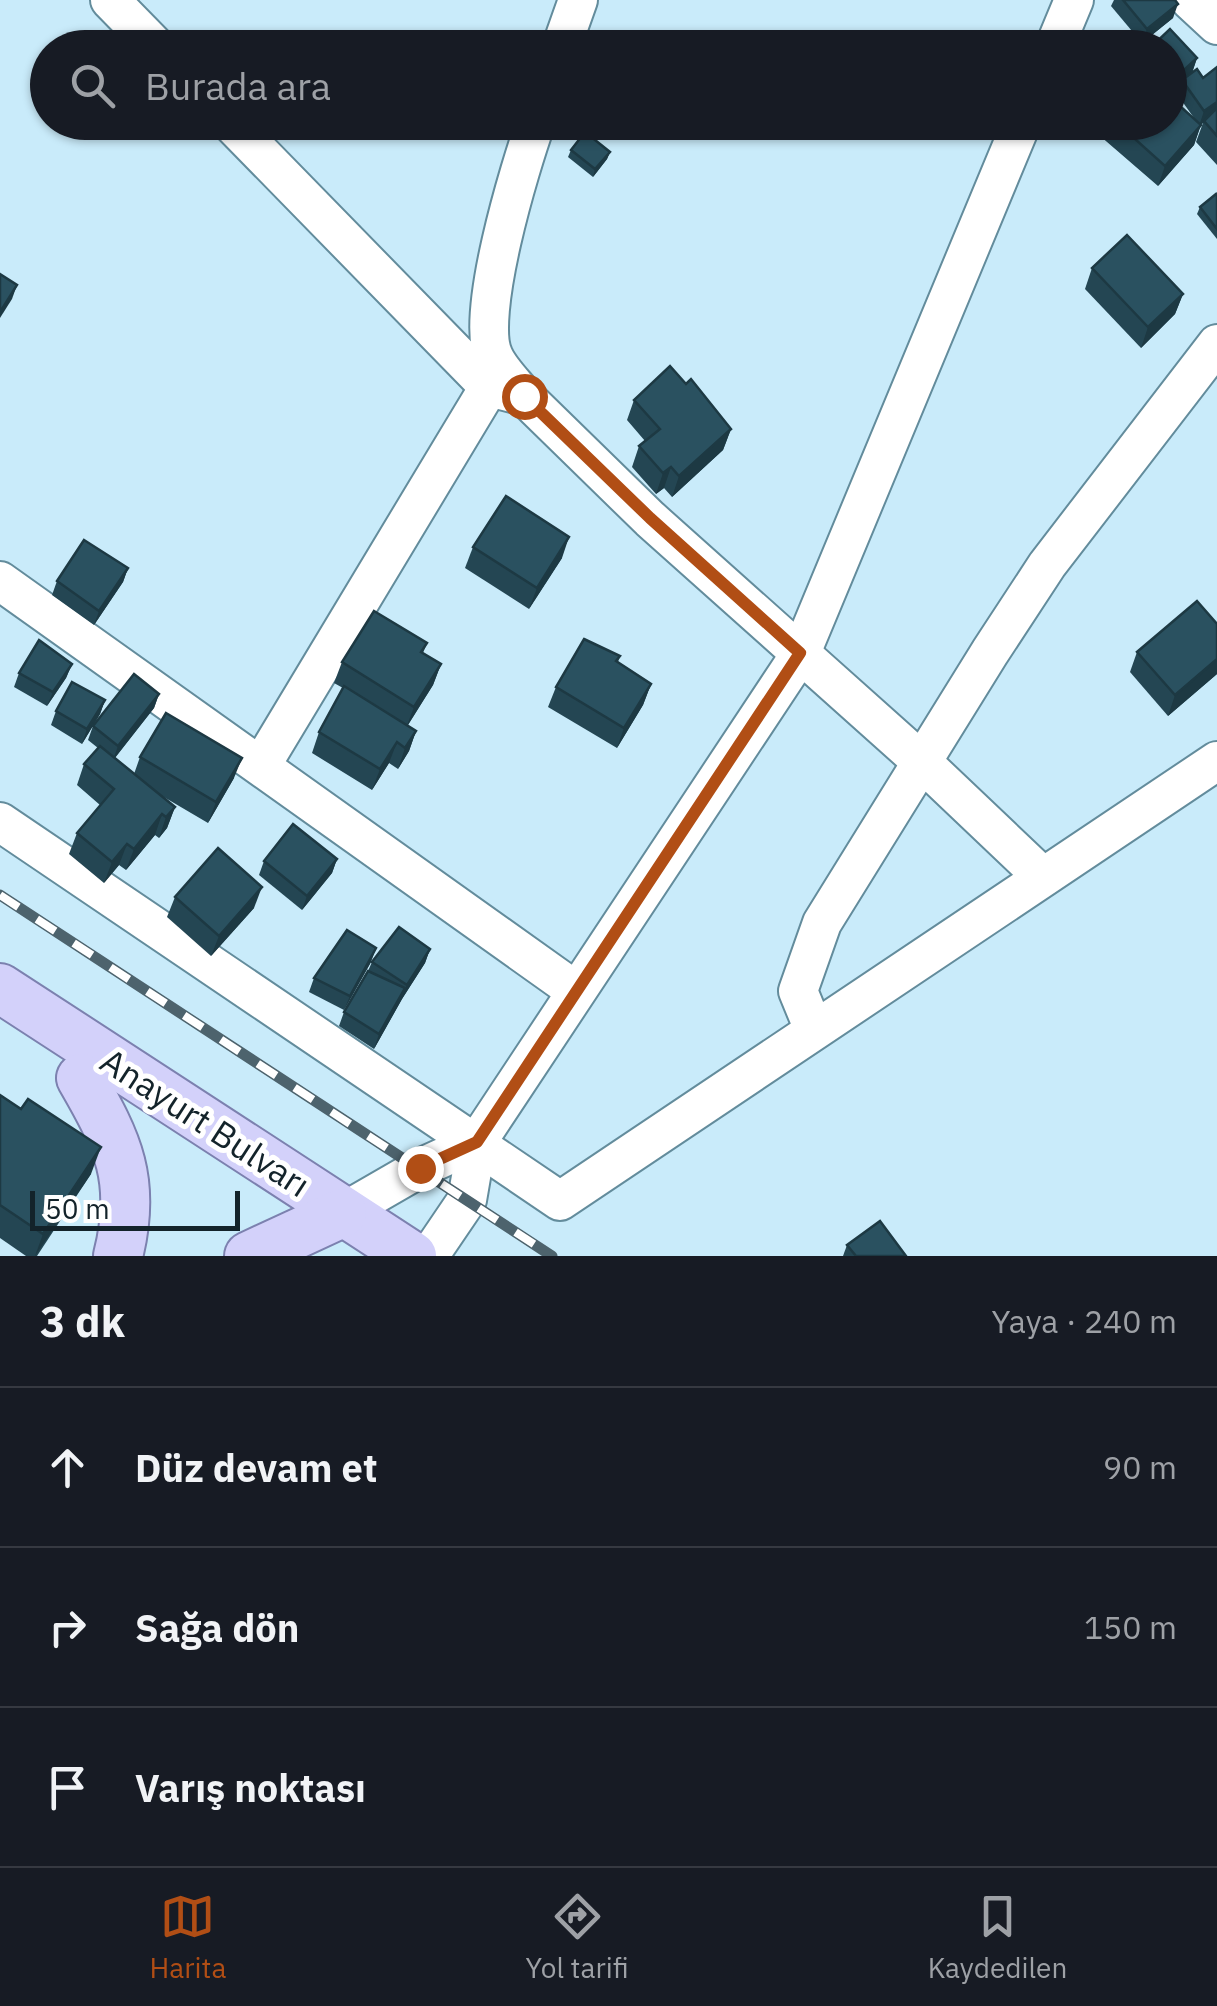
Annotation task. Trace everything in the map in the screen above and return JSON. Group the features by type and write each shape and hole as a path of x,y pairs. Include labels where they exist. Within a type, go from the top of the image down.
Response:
{"main road":[{"name":"Anayurt Bulvarı","path":"0,988 337,1232"},
{"name":"Anayurt Bulvarı","path":"0,1026 337,1232 412,1256"},
{"path":"80,1078 116,1139 125,1178 128,1217 118,1256"},
{"path":"249,1256 337,1232"}],"street":[{"path":"110,0 139,30"},
{"path":"567,30 578,0"},
{"path":"1062,30 1074,0"},
{"path":"1190,0 1217,25"},
{"path":"248,140 507,392 923,763 1043,878"},
{"path":"507,392 492,355 490,325 499,251 531,140"},
{"path":"429,1256 467,1200 477,1142 800,653 1014,140"},
{"path":"814,1030 798,991 822,923 1046,565 1217,344"},
{"path":"262,764 507,392"},
{"path":"0,580 576,991"},
{"path":"0,822 560,1201 1217,761"},
{"path":"337,1232 420,1168 477,1142"}],"building":[{"path":"1123,0 1175,0 1178,4 1147,29"},
{"path":"1187,47 1197,58 1187,67"},
{"path":"1217,67 1217,102 1204,111 1187,87 1187,76 1197,69 1203,78"},
{"path":"1217,108 1217,136 1204,121"},
{"path":"1187,112 1201,125 1165,166 1136,140 1187,140"},
{"path":"579,140 595,140 610,152 595,169 571,150"},
{"path":"1217,196 1217,229 1200,207"},
{"path":"1127,235 1183,294 1148,327 1092,268"},
{"path":"0,274 17,285 0,312"},
{"path":"670,366 686,384 691,379 731,429 679,476 671,467 663,473 639,446 660,429 634,400"},
{"path":"506,496 569,537 537,588 473,547"},
{"path":"84,540 128,568 99,611 57,581"},
{"path":"1197,601 1217,624 1217,659 1175,695 1137,652"},
{"path":"374,611 427,643 421,652 441,664 414,707 342,662"},
{"path":"584,639 620,656 616,661 651,684 624,728 556,687"},
{"path":"39,640 72,664 53,692 19,673"},
{"path":"134,674 159,694 118,746 93,726"},
{"path":"72,682 105,700 87,729 56,711"},
{"path":"344,686 416,731 405,748 397,742 380,769 319,732"},
{"path":"166,713 242,758 216,802 140,757"},
{"path":"100,746 175,807 166,817 162,814 134,849 127,844 112,862 77,833 114,789 84,764"},
{"path":"293,824 337,859 307,896 264,861"},
{"path":"218,848 262,887 219,936 175,897"},
{"path":"399,927 430,949 407,985 372,962"},
{"path":"347,930 376,948 350,996 314,978"},
{"path":"368,971 405,988 379,1034 344,1012"},
{"path":"0,1095 21,1109 28,1099 101,1147 43,1234 0,1205"},
{"path":"880,1221 906,1256 856,1256 847,1245"}],"railway":[{"path":"0,895 552,1256"}],"route":[{"path":"420,1168 477,1142 800,653 650,518 524,396"}]}
